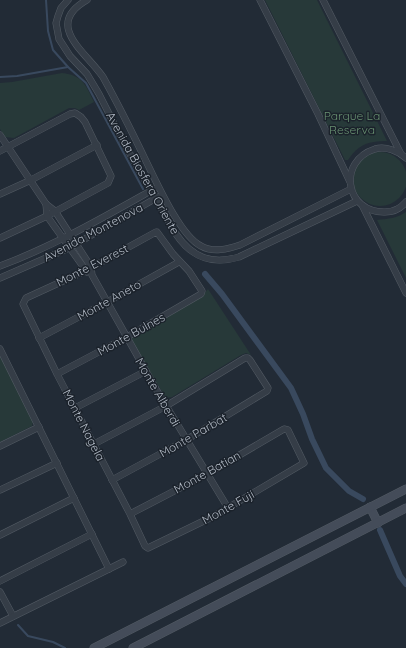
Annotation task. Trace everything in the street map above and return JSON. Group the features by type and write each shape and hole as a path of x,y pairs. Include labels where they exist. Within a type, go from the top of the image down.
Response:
{"main road":[{"path":"94,648 406,489"},
{"path":"370,507 378,523"},
{"path":"133,648 406,508"}],"street":[{"name":"Avenida Biosfera Oriente","path":"68,0 61,8 56,23 59,39 64,48 87,74 155,199 176,234 186,247 199,256 215,260 239,257 357,201"},
{"name":"Avenida Biosfera Oriente","path":"87,0 74,8 70,15 68,29 69,36 103,77 163,194 186,233 191,239 202,247 214,250 223,250 240,245 351,189"},
{"path":"260,0 318,114 350,182"},
{"path":"323,0 404,156"},
{"path":"0,151 70,114 75,113 83,119 111,174 111,178 108,183 47,216 0,238"},
{"path":"0,135 46,204 55,211 71,235 91,267 92,275"},
{"path":"0,194 97,145"},
{"path":"404,156 386,148 378,148 364,154 353,166 350,182 351,189 357,201 370,210 388,212 396,210 406,202"},
{"name":"Avenida Montenova","path":"0,266 24,257 71,235 159,186"},
{"name":"Avenida Montenova","path":"0,278 69,248 163,194"},
{"path":"46,204 47,216 85,270 92,275"},
{"path":"363,206 406,293"},
{"name":"Monte Everest","path":"25,299 91,267 156,232 179,262"},
{"name":"Monte Bulnes","path":"57,374 127,337 200,295 202,291 192,275 179,262"},
{"name":"Monte Aneto","path":"39,338 179,262"},
{"name":"Monte Alberdi","path":"92,275 166,406 228,508"},
{"name":"Monte Nagela","path":"25,299 23,302 24,306 57,374 130,514 145,546 147,548 150,547"},
{"path":"0,349 109,568"},
{"name":"Monte Parbat","path":"112,480 186,440 267,391 268,387 249,359 245,358 166,406"},
{"path":"75,408 146,371"},
{"path":"94,444 166,406"},
{"path":"0,446 39,427"},
{"name":"Monte Batian","path":"130,514 207,474 284,429 288,430 304,463"},
{"path":"0,490 57,463"},
{"name":"Monte Fuji","path":"150,547 228,508 304,463"},
{"path":"0,535 74,498"},
{"path":"0,581 92,534"},
{"path":"0,623 123,562"},
{"path":"0,592 13,616"}],"green space":[{"name":"Parque La Reserva","path":"265,0 317,0 387,141 377,141 366,144 356,151 348,160 345,160"},
{"path":"62,73 75,76 83,82 94,102 79,110 69,108 14,138 5,137 0,129 0,83"},
{"name":"Parque La Reserva","path":"380,152 390,154 399,160 405,169 407,179 405,189 399,198 390,204 380,206 370,204 361,198 355,189 353,179 355,169 361,160 370,154"},
{"path":"406,212 406,278 377,220 389,219"},
{"path":"208,289 251,355 246,353 241,355 172,397 166,398 132,343 132,338 137,333 173,314 203,295"},
{"path":"0,355 33,421 32,426 0,442"}],"waterway":[{"path":"46,0 48,31 53,50 68,67 86,83 143,189"},
{"path":"0,77 17,76 68,67"},
{"path":"205,274 222,294 291,388 312,439 326,468 349,491 363,499"},
{"path":"380,530 400,576 406,584"},
{"path":"18,625 28,636 53,642 65,648"}]}
